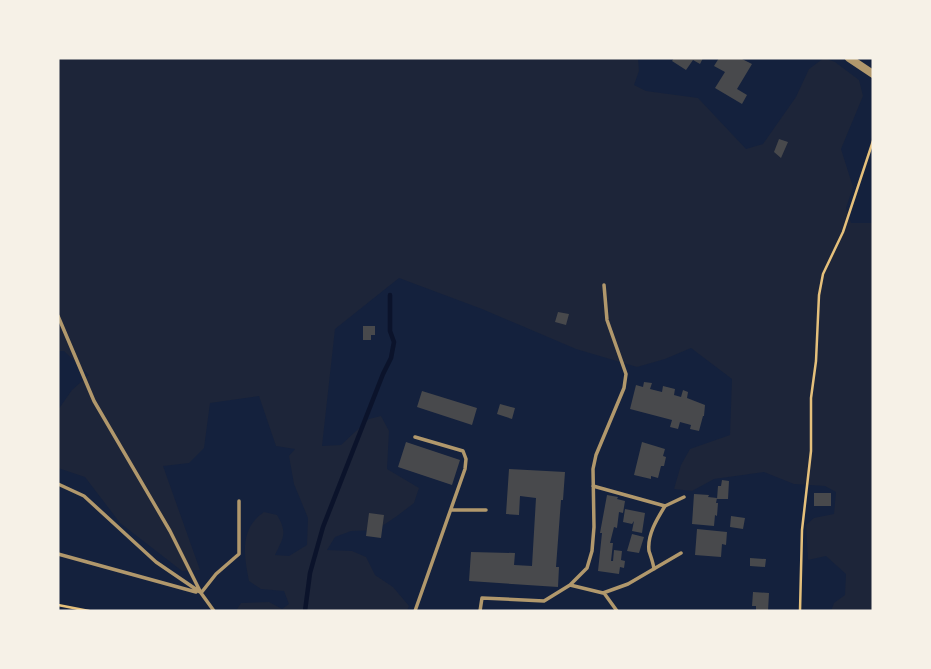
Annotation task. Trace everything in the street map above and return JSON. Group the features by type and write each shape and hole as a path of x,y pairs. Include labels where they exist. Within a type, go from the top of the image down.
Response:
{"street":[{"path":"849,58 873,74"}],"lane":[{"path":"480,611 482,598 544,601 570,585 587,568 594,527 593,469 596,455 624,388 626,374 607,320 604,285"},
{"path":"58,316 94,401 170,531 201,593 214,611"},
{"path":"415,437 463,451 466,459 465,469 415,611"},
{"path":"58,484 84,496 156,562 201,593"},
{"path":"593,486 665,506"},
{"path":"654,569 649,542 657,520 665,506 684,497"},
{"path":"201,593 216,574 239,554 239,501"},
{"path":"451,510 486,510"},
{"path":"570,585 603,593 628,584 681,553"},
{"path":"58,554 201,593"},
{"path":"603,593 617,611"}],"path":[{"path":"800,611 802,530 811,451 811,398 816,361 819,295 823,274 843,232 873,141"},
{"path":"58,605 89,611"}],"shaded area":[{"path":"58,58 638,58 639,71 634,85 646,91 698,98 746,149 763,144 796,97 809,69 824,58 835,62 859,80 863,96 841,149 853,187 846,208 851,223 873,223 873,611 831,611 834,603 845,595 846,574 826,556 808,560 806,525 814,518 834,514 836,492 825,486 794,484 764,472 714,479 692,491 674,489 681,465 690,449 730,435 732,379 691,348 637,367 576,349 482,309 399,278 335,329 322,446 341,445 369,419 381,416 389,431 387,469 419,488 414,503 397,516 376,530 351,531 335,537 327,550 352,551 366,557 375,575 393,587 409,606 407,611 236,611 241,603 269,602 282,609 289,604 284,591 261,589 249,581 245,544 250,526 256,519 264,512 277,515 283,535 275,555 289,556 307,545 308,518 294,484 289,456 295,449 276,446 259,396 210,403 204,448 189,463 163,466 200,570 182,571 120,523 85,477 58,468 58,410 72,390 89,375 64,351 58,351"}],"building":[{"path":"674,58 703,58 700,64 693,60 686,70 672,61"},
{"path":"719,58 740,58 752,64 737,89 747,95 742,104 715,88 725,72 714,66"},
{"path":"779,139 788,142 781,158 774,152"},
{"path":"558,312 569,314 566,325 555,322"},
{"path":"363,326 375,326 375,335 371,335 371,340 363,340"},
{"path":"644,382 652,383 650,389 662,392 663,386 675,389 674,395 681,397 683,390 688,392 687,398 705,405 699,431 680,422 678,429 670,427 672,420 630,409 636,385 643,387"},
{"path":"422,391 477,408 472,425 417,407"},
{"path":"500,404 515,408 512,419 497,414"},
{"path":"406,442 460,460 452,485 398,467"},
{"path":"642,442 665,449 664,466 661,466 658,478 634,475"},
{"path":"509,469 565,472 556,567 559,567 558,587 469,581 471,552 515,553 514,565 532,566 536,498 520,496 519,515 506,514"},
{"path":"722,480 729,481 728,499 717,499 718,486 721,486"},
{"path":"814,493 831,493 831,506 814,506"},
{"path":"694,494 717,498 714,526 692,524"},
{"path":"607,495 625,501 623,513 619,512 617,528 614,527 610,543 613,543 611,561 614,550 622,551 621,560 625,561 619,574 598,571 600,533"},
{"path":"625,509 645,513 642,533 632,531 634,521 632,524 623,522"},
{"path":"369,513 384,515 381,538 366,536"},
{"path":"731,516 745,518 743,529 730,527"},
{"path":"697,529 727,532 721,557 695,555"},
{"path":"632,534 644,537 639,553 627,551"},
{"path":"750,558 766,559 765,567 750,566"},
{"path":"753,592 769,593 768,611 756,611 756,606 752,606"}],"waterway":[{"path":"305,611 310,573 323,527 391,358 394,342 390,331 390,295"}]}
